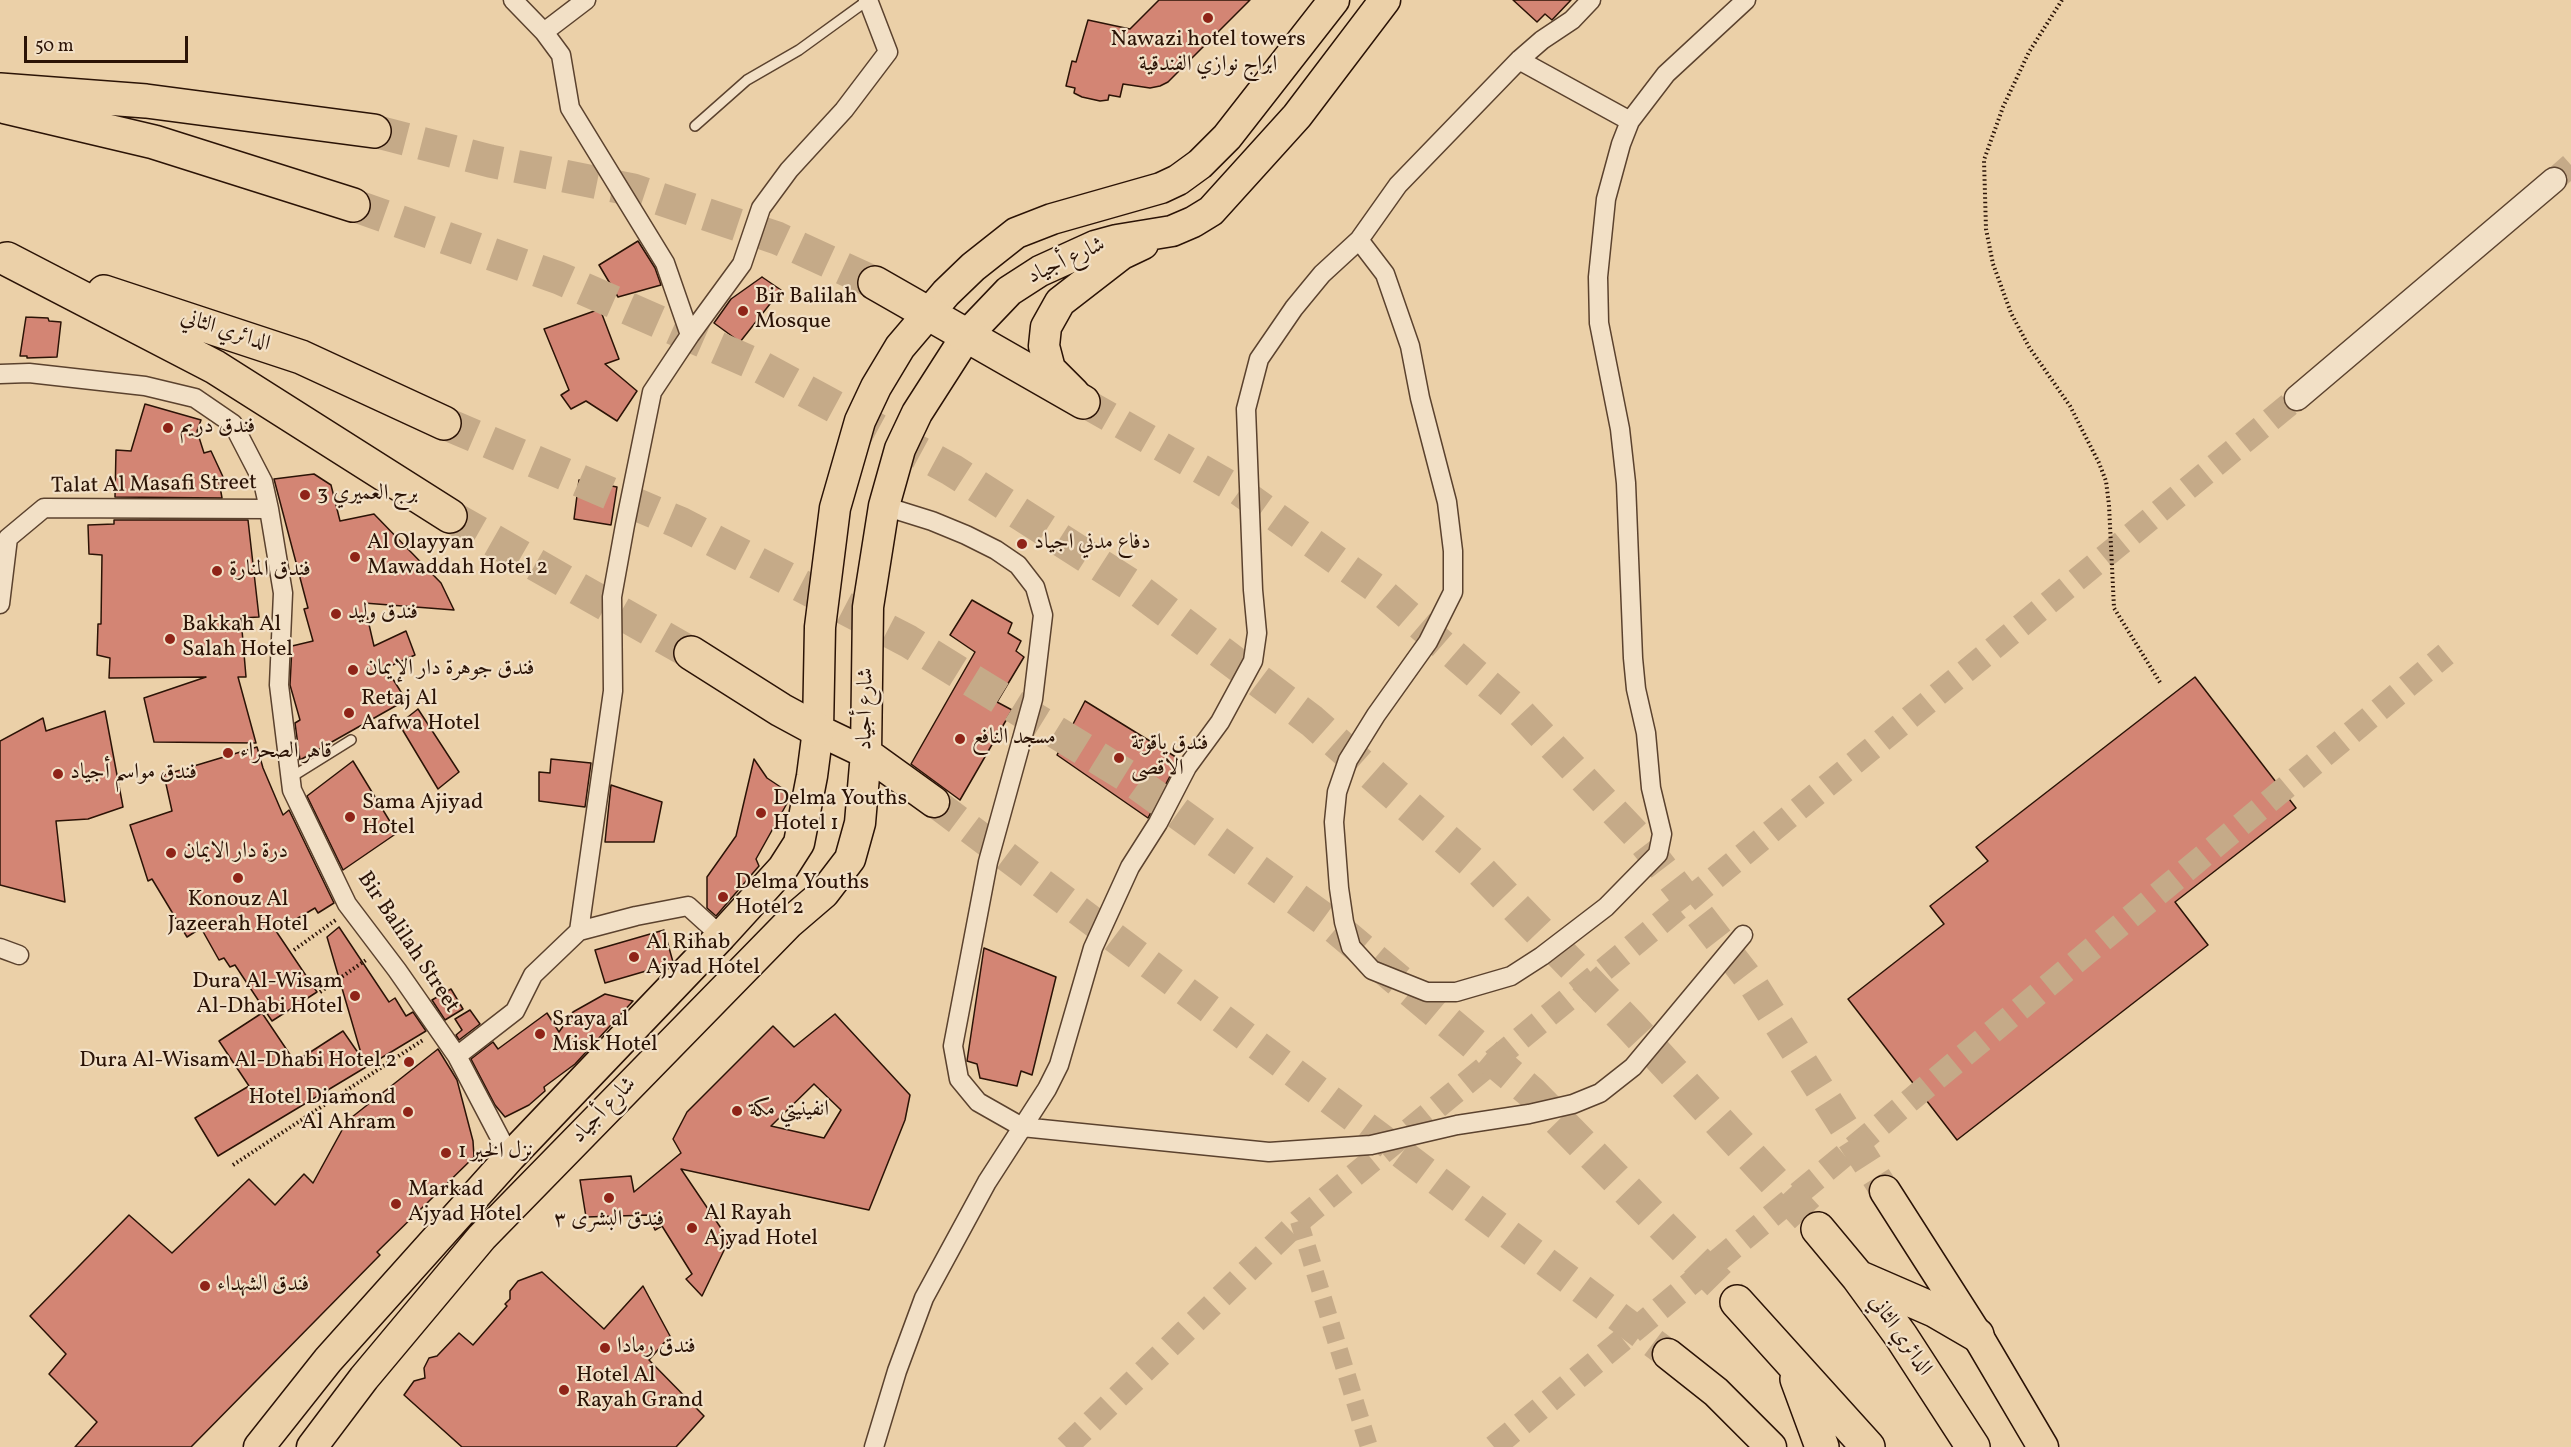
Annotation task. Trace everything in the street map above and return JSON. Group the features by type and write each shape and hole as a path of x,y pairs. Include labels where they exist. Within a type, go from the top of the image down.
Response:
{"highway":[{"path":"0,90 146,101 374,131"},
{"path":"0,106 153,142 353,205"},
{"path":"4,259 215,367 450,516"},
{"name":"الدائري الثاني","path":"4,259 301,357 444,423"},
{"path":"875,283 1083,402"},
{"path":"691,653 781,710 818,730"},
{"name":"الدائري الثاني","path":"1818,1229 1858,1277 1974,1447"},
{"path":"1858,1277 1934,1311 1977,1335"},
{"path":"1737,1302 1868,1447"},
{"path":"1791,1363 1822,1447"}],"main road":[{"name":"شارع أجياد","path":"259,1447 328,1360 510,1156 721,936 783,868 799,843 818,730 820,627 824,580 835,508 844,469 860,421 876,387 900,347 927,314 973,267 1016,233 1052,219 1161,188 1178,180 1200,164 1227,137 1334,0"},
{"name":"شارع أجياد","path":"312,1447 364,1378 482,1237 789,923 824,893 850,859 860,823 866,753 868,607 884,506 900,448 917,413 967,335 1010,291 1040,271 1095,246 1172,231 1211,211 1297,116 1385,0"},
{"path":"1083,402 1050,369 1044,346 1046,327 1060,302 1087,280 1122,254 1172,231"},
{"path":"818,730 866,753 934,802"},
{"path":"1884,1191 1977,1335 2043,1447"},
{"path":"1668,1354 1716,1392 1772,1447"}],"street":[{"path":"513,0 544,32 561,55 570,108 665,263 690,335"},
{"path":"544,32 586,0"},
{"path":"579,932 613,691 612,597 652,392 742,264 761,208 789,170 844,110 888,52 868,0"},
{"path":"874,1447 897,1371 924,1298 987,1182 1047,1089 1059,1065 1093,948 1131,867 1158,823 1187,767 1220,722 1253,661 1257,633 1253,590 1246,409 1259,359 1294,308 1322,274 1359,240 1398,185 1520,60 1542,40 1572,20 1591,0"},
{"path":"1359,240 1385,274 1410,345 1420,398 1447,502 1453,551 1453,592 1428,642 1376,715 1348,760 1337,792 1334,822 1339,888 1351,947 1372,970 1427,992 1456,992 1511,976 1542,956 1606,907 1658,854 1662,834 1651,788 1646,733 1636,689 1633,658 1626,483 1620,429 1599,323 1598,277 1606,199 1618,153 1630,121 1666,74 1746,0"},
{"path":"1520,60 1630,121"},
{"path":"2297,398 2554,180"},
{"name":"Bir Balilah Street","path":"0,374 29,373 145,386 195,398 233,424 263,482 283,593 279,685 292,790 351,910 457,1056 510,1156"},
{"path":"884,506 932,521 966,535 996,550 1018,565 1035,587 1043,615 1033,699 988,862 953,1046 959,1079 978,1102 1022,1127 1269,1152 1371,1145 1458,1125 1529,1114 1573,1104 1600,1093 1633,1067 1743,935"},
{"name":"Talat Al Masafi Street","path":"0,604 8,538 44,508 269,509"},
{"path":"457,1056 516,1011 533,975 579,932 636,916 688,906 721,936"},
{"path":"0,948 19,955"}],"lane":[{"path":"695,126 747,80 798,50 868,0"},
{"path":"290,778 351,740"}],"path":[{"path":"2062,0 2029,52 2003,107 1984,160 1986,229 1993,264 2011,313 2029,347 2070,406 2106,481 2114,608 2161,684"},
{"path":"294,950 351,910"},
{"path":"320,992 381,949"},
{"path":"233,1165 438,1031"}],"building":[{"path":"1159,0 1250,0 1168,82 1160,86 1150,88 1123,84 1120,97 1109,95 1108,100 1100,101 1082,97 1074,93 1075,88 1066,86 1072,61 1076,62 1088,20 1130,29"},
{"path":"1513,0 1571,0 1552,20 1545,14 1537,22"},
{"path":"638,241 655,268 661,285 618,297 599,265"},
{"name":"Bir Balilah Mosque","path":"762,277 781,290 740,342 714,323 731,299"},
{"path":"600,309 619,359 605,364 637,391 617,421 586,401 571,409 561,395 569,390 544,329"},
{"path":"26,317 48,318 49,321 61,322 57,357 27,358 27,356 20,356"},
{"path":"145,404 201,420 197,431 204,453 211,451 224,479 219,481 222,498 115,497 116,450 131,451"},
{"path":"314,474 331,485 340,521 374,514 441,583 454,610 364,603 374,646 406,631 415,655 386,668 406,700 300,760 295,723 300,720 290,685 292,646 313,641 304,609 308,608 274,479"},
{"path":"579,480 617,487 611,525 574,519"},
{"path":"114,520 248,520 259,617 241,618 246,677 238,677 256,743 154,742 144,698 206,677 109,678 110,658 97,655 98,624 101,624 102,555 89,554 88,525 114,524"},
{"name":"مسجد النافع","path":"972,600 1012,623 1008,633 1021,641 1016,651 1024,657 997,702 1012,710 960,800 911,764 975,652 950,635"},
{"path":"2195,677 2296,808 2175,902 2208,945 1957,1140 1848,999 1944,924 1930,906 1988,861 1976,847"},
{"name":"فندق ياقوتة الاقصى","path":"1085,701 1179,759 1148,818 1057,755"},
{"path":"418,709 459,772 438,789 399,724"},
{"name":"فندق مواسم أجياد","path":"105,711 123,807 88,819 56,821 65,902 0,885 0,741 43,718 46,731"},
{"path":"257,747 263,768 283,815 289,810 334,903 318,913 315,908 276,931 317,992 272,1021 235,965 230,967 224,958 219,960 201,928 187,937 152,879 148,881 130,825 172,811 164,775"},
{"path":"551,759 591,763 585,807 539,801 539,772 550,773"},
{"path":"754,759 767,778 791,794 756,859 759,866 716,916 707,908 707,877 736,836"},
{"name":"Sama Ajiyad Hotel","path":"353,761 397,833 343,870 307,796"},
{"path":"611,785 662,802 654,842 605,842"},
{"path":"339,927 389,1002 395,998 406,1016 413,1012 426,1031 218,1156 195,1118 249,1086 219,1041 262,1013 295,1062 343,1031 363,1060 327,937"},
{"name":"Al Rihab Ajyad Hotel","path":"664,930 673,962 605,983 595,950"},
{"path":"984,948 1056,977 1032,1075 1021,1071 1017,1086 980,1078 977,1064 967,1061"},
{"path":"451,989 463,1009 445,1020 432,1000"},
{"path":"605,994 633,1001 575,1064 544,1087 545,1091 529,1105 505,1117 495,1105 471,1059 493,1042 498,1049 547,1013 559,1032 573,1012"},
{"path":"470,1010 480,1024 459,1040 456,1035 462,1030 455,1019"},
{"name":"انفينيتي مكة","path":"835,1014 910,1095 905,1120 869,1210 681,1169 729,1240 702,1296 686,1279 692,1274 662,1226 655,1230 649,1215 586,1217 580,1180 631,1176 634,1192 681,1153 673,1139 687,1112 773,1026 794,1047","holes":["814,1084 841,1110 824,1138 771,1126"]},
{"name":"فندق الشهداء","path":"438,1049 457,1080 473,1141 474,1157 377,1252 380,1255 191,1447 75,1447 97,1422 49,1374 66,1354 30,1316 129,1215 172,1253 249,1179 275,1205 304,1174 313,1183 347,1121"},
{"path":"542,1272 604,1329 643,1286 670,1336 649,1360 704,1416 676,1447 462,1447 404,1395 414,1381 425,1378 424,1368 429,1358 437,1356 459,1333 473,1345 507,1306 505,1304 510,1299 510,1291 518,1281"}],"tunnel":[{"path":"374,131 490,161 633,190 777,238 875,283"},
{"path":"2554,180 2571,165"},
{"path":"353,205 559,278 759,366 952,470 1137,589 1312,721 1476,866 1628,1023 1818,1229"},
{"path":"1066,1447 1299,1221 2297,398"},
{"path":"1083,402 1238,490 1384,594 1519,711 1642,841 1752,983 1885,1191"},
{"path":"444,423 680,523 908,641 1127,776 1335,927 1531,1092 1737,1302"},
{"path":"450,516 691,653"},
{"path":"1494,1447 2446,654"},
{"path":"934,802 1668,1354"},
{"path":"1299,1221 1369,1447"}],"place":[{"name":"Nawazi hotel towers ابراج نوازي الفندقية","path":"1208,18"},
{"name":"Bir Balilah Mosque","path":"743,311"},
{"name":"فندق دريم","path":"168,428"},
{"name":"برج العميري 3","path":"305,495"},
{"name":"دفاع مدني اجياد","path":"1022,544"},
{"name":"Al Olayyan Mawaddah Hotel 2","path":"355,557"},
{"name":"فندق المنارة","path":"217,571"},
{"name":"فندق وليد","path":"336,614"},
{"name":"Bakkah Al Salah Hotel","path":"170,639"},
{"name":"فندق جوهرة دار الإيمان","path":"353,670"},
{"name":"Retaj Al Aafwa Hotel","path":"349,713"},
{"name":"مسجد النافع","path":"960,739"},
{"name":"قاهر الصحراء","path":"228,753"},
{"name":"فندق ياقوتة الاقصى","path":"1119,758"},
{"name":"فندق مواسم أجياد","path":"58,774"},
{"name":"Delma Youths Hotel 1","path":"761,813"},
{"name":"Sama Ajiyad Hotel","path":"350,817"},
{"name":"درة دار الايمان","path":"171,853"},
{"name":"Konouz Al Jazeerah Hotel","path":"238,878"},
{"name":"Delma Youths Hotel 2","path":"723,897"},
{"name":"Al Rihab Ajyad Hotel","path":"634,957"},
{"name":"Dura Al-Wisam Al-Dhabi Hotel","path":"355,996"},
{"name":"Sraya al Misk Hotel","path":"540,1034"},
{"name":"Dura Al-Wisam Al-Dhabi Hotel 2","path":"409,1062"},
{"name":"انفينيتي مكة","path":"737,1111"},
{"name":"Hotel Diamond Al Ahram","path":"408,1112"},
{"name":"نزل الخير 1","path":"446,1153"},
{"name":"فندق البشرى ٣","path":"609,1198"},
{"name":"Markad Ajyad Hotel","path":"396,1204"},
{"name":"Al Rayah Ajyad Hotel","path":"692,1228"},
{"name":"فندق الشهداء","path":"205,1286"},
{"name":"فندق رمادا","path":"605,1348"},
{"name":"Hotel Al Rayah Grand","path":"564,1390"}]}
